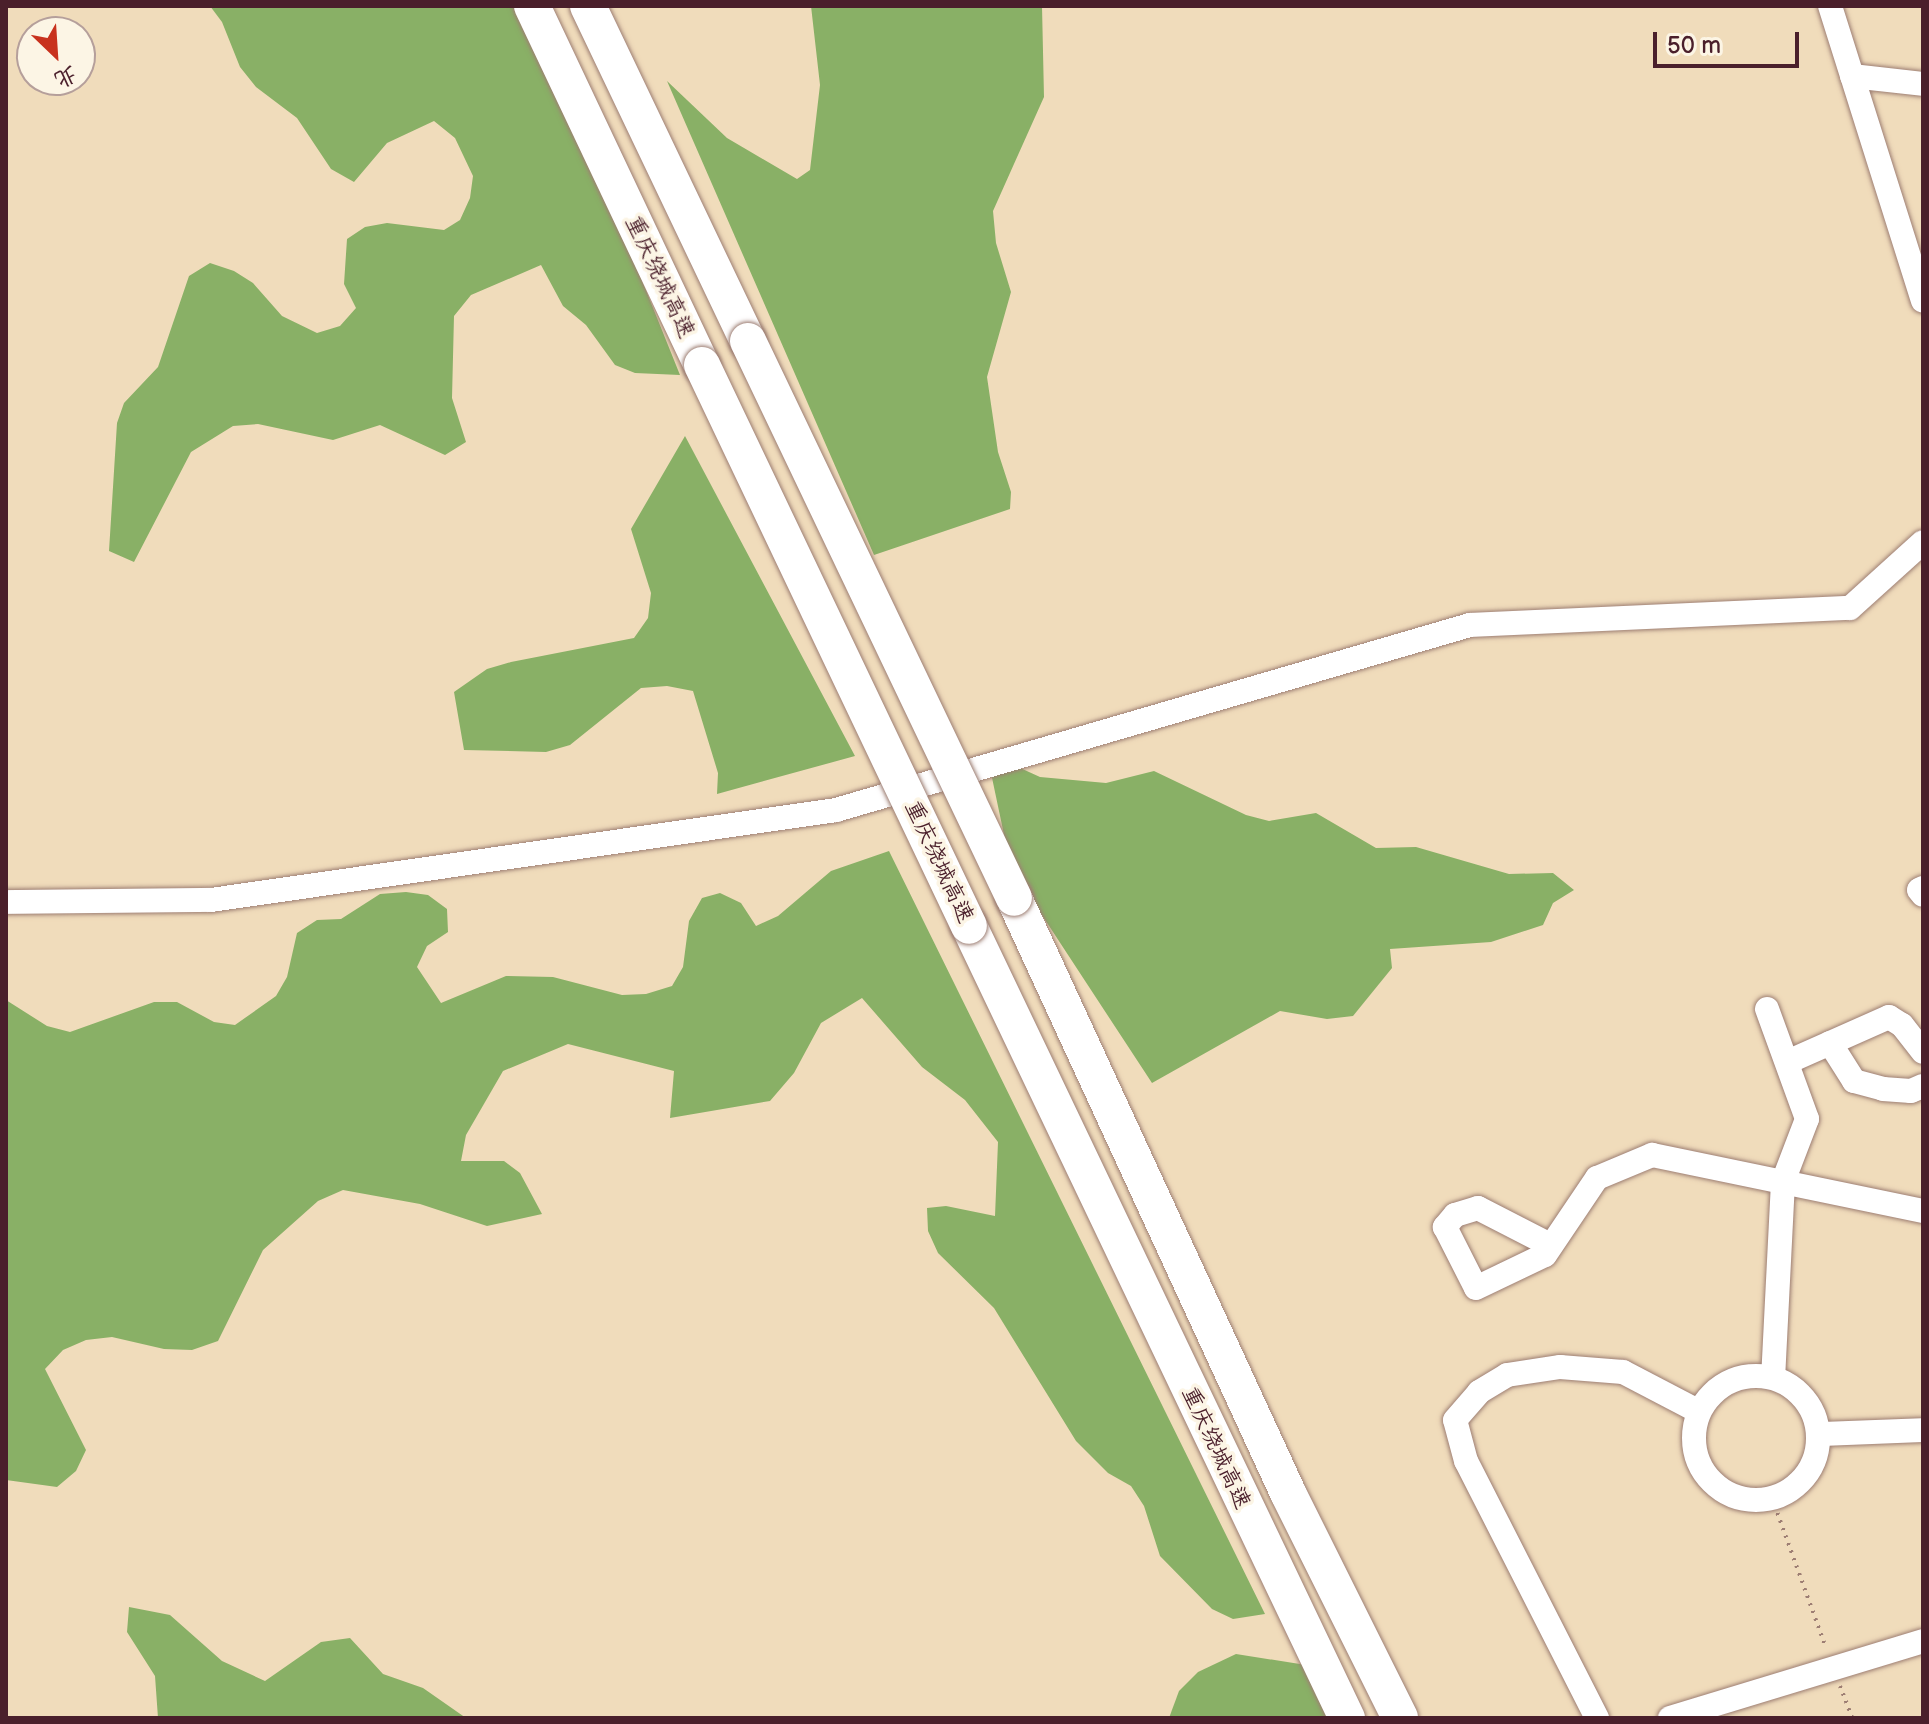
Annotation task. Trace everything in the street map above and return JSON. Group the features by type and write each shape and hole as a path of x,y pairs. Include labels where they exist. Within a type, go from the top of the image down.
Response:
{"highway":[{"name":"重庆绕城高速","path":"532,6 1347,1718"},
{"path":"588,6 1014,898 1288,1493 1400,1718"}],"street":[{"path":"1830,6 1923,301"},
{"path":"1852,76 1923,84"},
{"path":"6,902 211,900 836,810 1470,625 1850,608 1923,542"},
{"path":"1923,888 1919,890 1923,895"},
{"path":"1767,1009 1807,1119 1783,1182 1773,1378"},
{"path":"1792,1060 1889,1017 1902,1025 1923,1052"},
{"path":"1830,1043 1854,1081 1883,1089 1911,1091 1923,1086"},
{"path":"1550,1245 1597,1178 1652,1155 1923,1211"},
{"path":"1597,1718 1466,1461 1455,1420 1479,1392 1507,1375 1560,1367 1623,1372 1698,1411"},
{"path":"1747,1377 1773,1378 1795,1387 1814,1412 1821,1434 1807,1471 1772,1498 1737,1498 1714,1487 1698,1464 1698,1411 1718,1385 1747,1377"},
{"path":"1821,1434 1923,1430"},
{"path":"1670,1718 1923,1641"}],"path":[{"path":"1772,1498 1831,1659"},
{"path":"1836,1674 1852,1718"}],"green space":[{"path":"210,6 521,6 578,121 680,375 635,373 615,365 586,325 563,306 541,265 471,295 454,316 452,398 466,442 445,455 380,425 333,440 258,424 233,426 191,452 134,562 109,551 117,423 124,403 158,367 189,276 210,263 234,271 253,283 282,316 317,333 340,326 356,308 344,284 347,239 365,227 387,223 444,230 460,220 470,198 473,176 455,138 434,121 387,143 354,182 331,169 297,118 256,87 240,67 222,22"},
{"path":"811,6 1042,6 1044,97 993,211 996,243 1011,292 987,377 998,452 1011,492 1010,509 874,555 667,81 727,138 797,179 810,170 820,85"},
{"path":"685,436 855,756 717,794 718,773 693,691 667,686 641,688 570,745 546,752 464,750 454,692 487,669 634,638 648,618 651,593 631,529"},
{"path":"1018,767 1040,777 1106,783 1154,771 1246,815 1269,821 1316,813 1376,848 1416,847 1509,874 1553,873 1574,890 1553,903 1543,925 1491,942 1390,949 1392,968 1353,1016 1327,1019 1280,1011 1152,1083 1011,868 991,773"},
{"path":"889,851 1265,1614 1233,1619 1212,1609 1160,1556 1144,1506 1131,1486 1108,1473 1076,1441 994,1308 938,1253 928,1231 927,1208 946,1206 995,1216 998,1142 965,1100 922,1067 862,998 821,1023 794,1073 770,1101 670,1118 674,1071 568,1044 503,1071 466,1135 461,1161 504,1161 520,1173 542,1214 487,1226 420,1204 343,1190 318,1201 263,1250 218,1341 192,1350 164,1349 112,1337 86,1340 63,1350 45,1369 86,1450 76,1471 57,1487 6,1480 6,1000 47,1026 70,1032 154,1002 177,1002 214,1022 235,1025 276,996 287,977 297,933 317,920 341,919 380,894 406,892 428,895 447,909 448,932 427,946 417,967 441,1003 506,976 553,977 622,995 646,994 672,986 683,967 689,921 702,898 720,893 741,903 756,926 778,916 831,871"},
{"path":"129,1607 170,1615 222,1661 265,1681 321,1642 350,1638 383,1674 423,1688 466,1718 158,1718 155,1676 127,1632"},
{"path":"1236,1654 1306,1665 1333,1718 1169,1718 1179,1691 1198,1672"}]}
